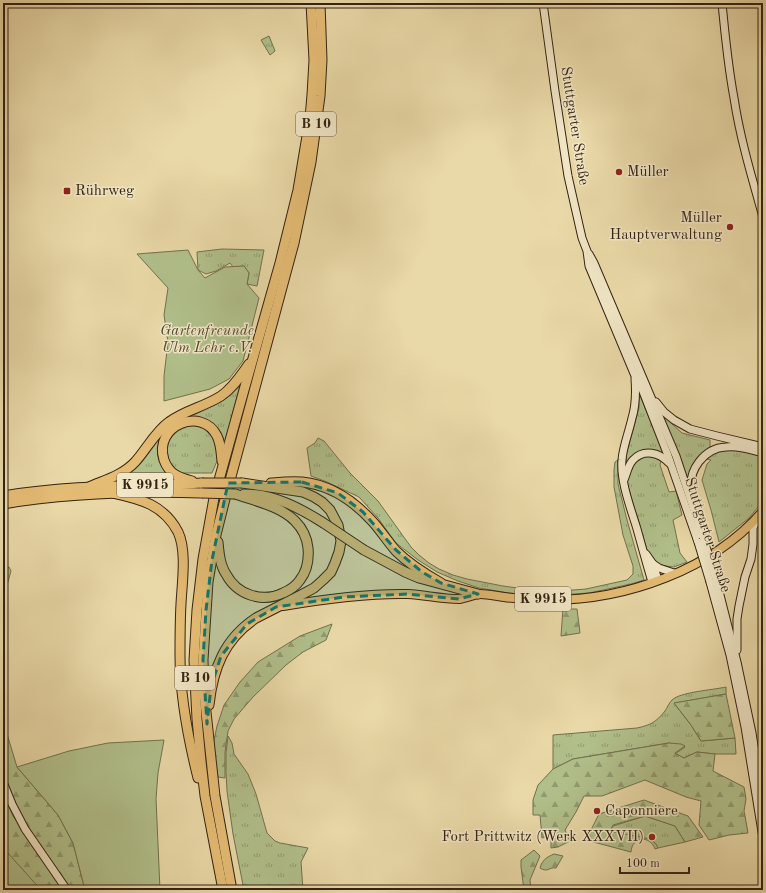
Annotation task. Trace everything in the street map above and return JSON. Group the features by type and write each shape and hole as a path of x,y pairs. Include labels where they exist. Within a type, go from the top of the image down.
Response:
{"highway":[{"name":"B 10","path":"224,890 205,796 200,761 194,660 197,610 214,498 298,190 310,118 314,60 311,3"},
{"name":"B 10","path":"232,890 215,796 204,694 203,660 208,582 216,535 232,470 294,243 311,162 320,96 322,60 320,3"},
{"path":"89,487 112,478 134,463 160,430 171,421 185,412 221,396 238,380 253,358"},
{"path":"202,483 181,478 173,474 167,467 163,457 163,446 166,435 170,430 177,425 190,421 196,421 209,426 214,431 220,443 222,468"},
{"name":"K 9915","path":"3,496 89,487 202,483 302,482 321,486 347,498 363,512 396,550 408,561 441,584"},
{"path":"207,724 211,687 221,656 228,644 247,624 276,607 314,588 323,580 331,572 339,552 341,541 338,525 330,510 314,497 303,492 242,483"},
{"name":"K 9915","path":"3,504 66,496 113,493 175,492 235,494 251,497 264,496 289,504 304,511 364,550 419,578 478,594"},
{"path":"113,493 129,496 158,508 173,523 179,534 184,570 180,629 181,687 192,755 198,780 205,796"},
{"path":"216,535 222,566 231,582 238,588 250,595 272,597 295,586 305,572 307,564 308,545 305,536 295,521 286,514 251,497"}],"main road":[{"name":"Stuttgarter Straße","path":"543,3 568,176 582,238 676,456 737,662 752,733 763,803"},
{"path":"722,3 737,117 763,217"},
{"name":"Stuttgarter Straße","path":"587,251 589,266 635,376 642,389 700,540"},
{"path":"635,376 636,399 626,438 622,461 622,471 644,551 645,561 655,581"},
{"path":"647,389 664,412 674,420 690,429 763,447"},
{"path":"700,540 690,486 693,474 699,462 707,453 725,447 734,446 763,453"},
{"path":"624,482 632,460 643,453 659,454 670,464"},
{"path":"737,662 737,619 739,606 745,577 751,559 753,528 760,514"},
{"name":"K 9915","path":"478,594 550,600 596,596 618,592 655,581 694,564 716,552 737,536 760,514"},
{"path":"644,551 653,564 659,568 674,573"},
{"path":"653,564 655,581"},
{"name":"Stuttgarter Straße","path":"713,581 745,727 763,838"},
{"path":"276,607 311,601 372,595 423,595 453,599 466,598 478,594"},
{"path":"3,782 25,829 67,890"}],"highlighted area":[{"path":"302,482 338,493 363,512 396,550 422,572 441,583 478,594 459,599 407,594 344,597 276,607 247,624 221,656 211,687 207,724 203,660 206,610 212,560 228,483"}],"green space":[{"path":"269,36 275,51 270,55 261,40"},
{"path":"222,249 264,250 257,286 247,284 249,273 244,266 233,267 230,263 216,271 206,274 198,270 197,252"},
{"name":"Gartenfreunde Ulm Lehr e.V.","path":"188,250 198,270 205,278 225,267 244,266 249,273 247,284 259,298 243,361 229,379 210,389 164,401 164,376 168,342 164,315 168,288 137,254"},
{"path":"240,386 225,442 212,473 129,473 165,429 187,415 231,394"},
{"path":"639,393 663,452 660,465 669,492 676,491 682,515 673,520 680,553 687,562 674,567 658,565 648,553 627,483 626,456 639,408"},
{"path":"661,414 682,433 710,440 710,447 733,449 763,456 763,501 749,518 719,542 702,480 707,464 711,460 706,459 688,479"},
{"path":"318,438 324,441 350,473 378,501 411,547 429,563 453,575 467,579 547,592 586,589 627,580 633,574 633,566 623,535 614,487 615,462 618,460 618,484 644,580 589,593 541,596 479,588 437,572 396,543 378,518 359,497 311,476 307,448 315,443"},
{"path":"5,567 9,567 11,571 4,596 3,609 3,572"},
{"path":"563,608 577,609 580,633 561,636"},
{"path":"332,624 326,640 303,652 286,665 253,697 234,719 228,731 225,752 225,778 218,777 213,745 217,726 224,705 240,682 258,662 300,636"},
{"path":"726,687 726,694 675,703 701,741 735,738 736,754 697,752 684,758 675,754 685,747 669,743 573,759 553,769 553,735 642,727 659,718 671,701 676,697 689,693"},
{"path":"726,694 735,738 701,741 674,703"},
{"path":"3,718 17,767 58,815 73,843 86,890 72,890 35,839 17,807 3,776"},
{"path":"228,736 232,743 234,754 248,774 256,794 267,833 275,841 280,843 308,848 301,862 303,890 244,890 233,834 227,791 226,753"},
{"path":"164,740 158,773 156,799 160,890 86,890 73,843 58,815 17,767 69,751 108,743"},
{"path":"669,743 681,744 685,746 675,753 684,758 697,752 715,754 713,771 744,787 746,799 744,811 748,833 729,835 709,840 699,825 701,801 686,797 645,780 602,796 584,796 565,830 570,841 558,847 551,848 551,836 542,838 540,815 533,815 533,800 538,785 553,769 573,759"},
{"path":"3,793 13,816 64,890 3,890"},
{"path":"644,800 688,816 703,837 685,842 675,826 645,816 613,825 610,831 650,839 658,848 655,849 653,844 642,839 634,843 631,852 586,840 599,814"},
{"path":"645,816 675,826 685,842 658,848 653,841 610,831 613,826"},
{"path":"534,850 540,856 530,880 531,890 524,890 521,860"},
{"path":"3,851 7,852 41,890 3,890"},
{"path":"554,854 563,856 556,868 545,870 540,868 545,859"}],"place":[{"name":"Müller","path":"619,172"},
{"name":"Rührweg","path":"67,191"},
{"name":"Müller Hauptverwaltung","path":"730,227"},
{"name":"Caponniere","path":"597,811"},
{"name":"Fort Prittwitz (Werk XXXVII)","path":"652,837"}]}
